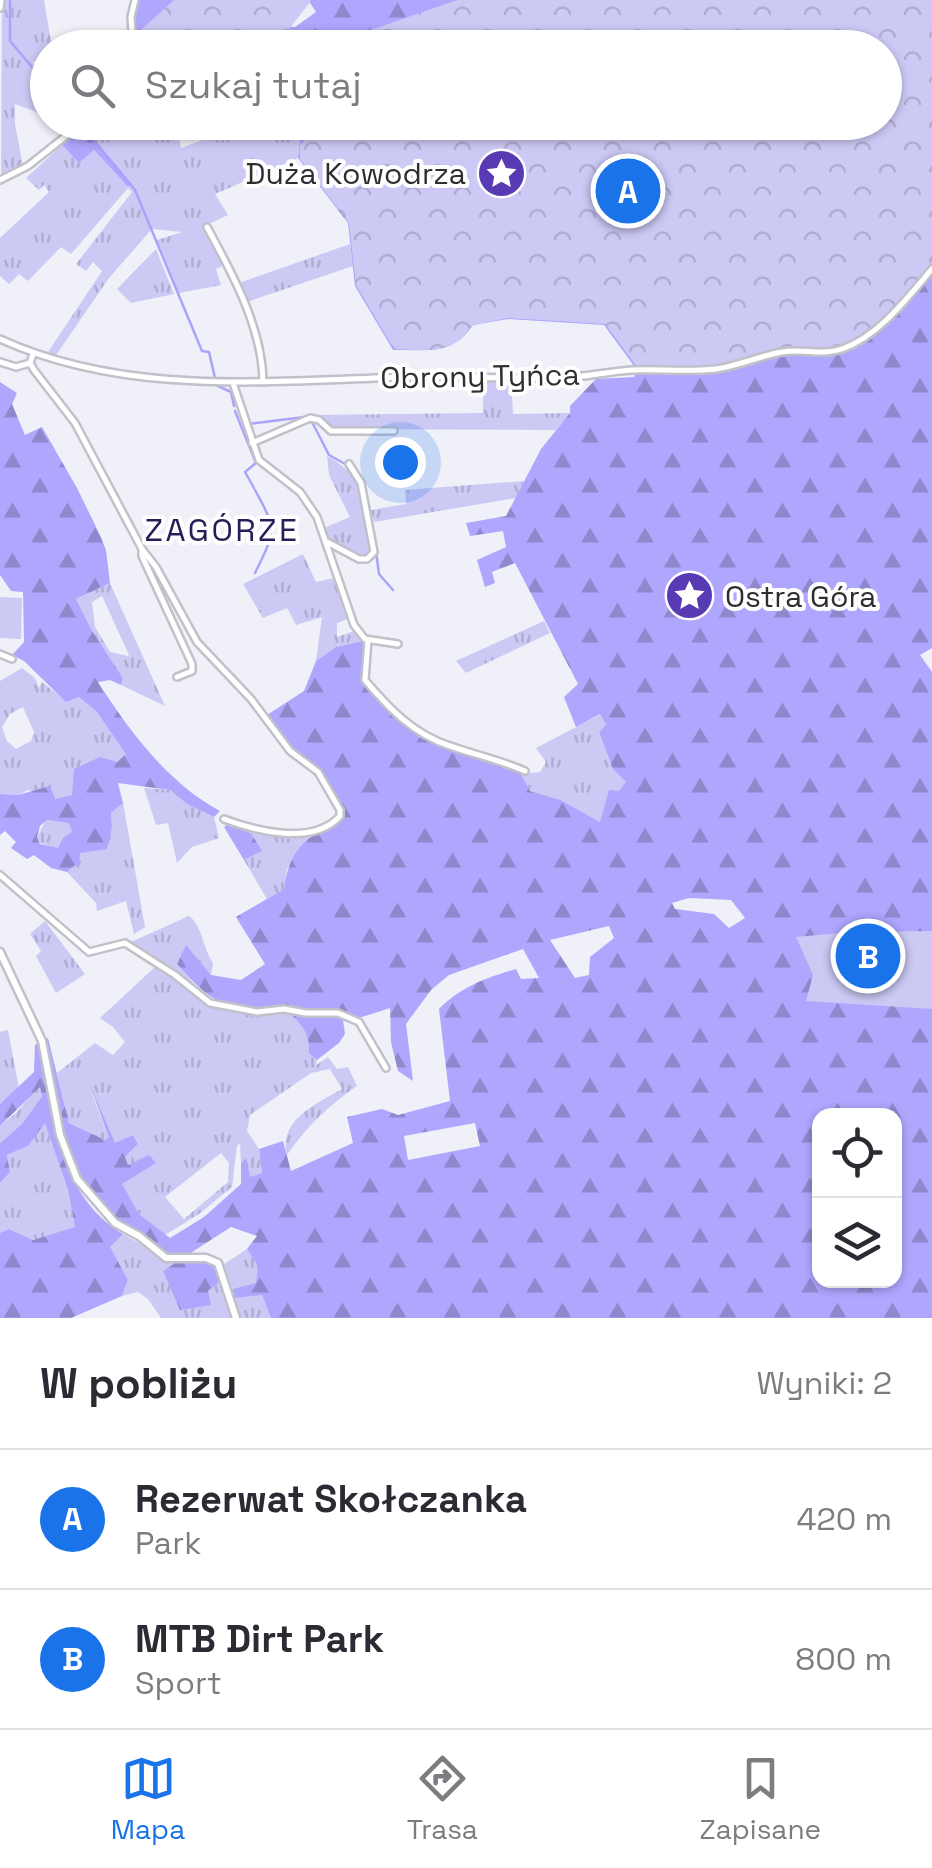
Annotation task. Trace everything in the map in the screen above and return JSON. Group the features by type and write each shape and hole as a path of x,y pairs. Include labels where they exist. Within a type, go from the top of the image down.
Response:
{"street":[{"path":"0,8 1,0"},
{"path":"131,30 134,0"},
{"path":"0,180 28,166 61,140"},
{"path":"208,227 251,322 261,355 263,380"},
{"name":"Obrony Tyńca","path":"0,339 33,354 99,371 176,382 430,376 570,378 628,370 717,369 785,351 824,354 844,348 874,329 932,269"},
{"path":"0,362 16,368 30,362 33,354"},
{"path":"30,362 76,423 142,550 156,566 197,642 251,699 290,751 318,772 340,810 333,823 307,832 265,832 224,819"},
{"path":"233,383 259,460 309,503 358,632 368,640 398,644"},
{"path":"252,443 310,418 331,431 394,431"},
{"path":"327,542 358,559 367,559 374,552 361,483 348,464"},
{"path":"142,550 192,664 192,671 177,677"},
{"path":"368,640 365,680 404,722 448,746 524,771"},
{"path":"0,654 12,658"},
{"path":"0,874 84,949 98,952 125,943 204,1000 234,1010 338,1013 359,1022 386,1068"},
{"path":"0,952 42,1041 60,1135 77,1179 116,1223 166,1258 206,1258 218,1263 236,1318"}],"green space":[{"path":"2,0 44,0 49,30 30,30 30,110 15,104 23,166 1,177"},
{"path":"135,0 229,0 168,30 134,30"},
{"path":"174,0 311,1 288,30 141,30"},
{"path":"308,0 569,0 545,30 268,30 275,26 295,27 316,12"},
{"path":"457,0 932,0 932,265 879,322 843,346 829,350 776,351 723,366 688,370 638,368 605,324 508,318 472,325 456,342 438,349 394,349 356,285 349,223 300,159 303,140 902,140 902,30 371,30"},
{"path":"932,0 932,648 920,655 932,672 932,1318 271,1318 262,1295 235,1298 232,1289 256,1283 258,1266 247,1249 257,1236 231,1227 189,1254 165,1253 147,1237 112,1219 80,1180 61,1132 45,1039 48,1038 69,1123 105,1140 109,1138 90,1085 115,1143 133,1135 138,1144 125,1157 128,1165 149,1155 156,1163 122,1184 139,1214 170,1238 204,1217 241,1184 241,1163 246,1158 250,1177 262,1173 259,1149 283,1141 291,1171 353,1143 347,1117 382,1109 398,1115 450,1101 439,1009 466,989 505,972 516,969 521,979 539,978 523,949 449,975 431,990 406,1024 413,1081 398,1071 391,1042 390,1008 359,1018 350,1015 343,1020 345,1034 339,1043 317,1060 309,1053 302,1026 280,1006 247,1008 221,1002 200,988 177,964 186,945 211,975 241,980 265,964 236,917 284,889 290,864 301,846 339,822 345,809 321,770 290,751 267,715 304,691 316,661 336,647 363,641 362,681 419,737 521,774 530,791 561,800 600,822 609,790 619,791 626,782 613,769 599,733 606,724 600,714 576,727 564,697 578,684 515,563 492,572 495,583 485,587 477,560 506,547 503,531 470,536 466,523 506,516 541,449 570,413 570,406 596,379 634,377 637,370 604,325 508,319 473,325 447,347 393,350 355,286 348,223 298,158 300,140 902,140 902,30 721,30","holes":["689,898 731,900 745,918 729,928 714,914 675,909 672,903","609,926 614,938 590,957 589,975 575,978 550,940","475,1123 480,1146 408,1160 404,1136"]},
{"path":"69,140 95,140 132,184 128,187 94,150 79,163 62,145"},
{"path":"95,140 179,140 181,148 202,140 300,140 298,158 215,194 228,215 205,226 224,265 216,269 221,285 179,293 157,240 182,232 152,229 109,278 54,358 46,355 102,271 93,262 86,271 76,264 132,192 128,188 71,254 61,247 28,281 19,274 9,284 0,276 0,238 49,192 44,185 39,190 26,178 62,145 79,163 94,150 128,187 132,184"},
{"path":"350,244 353,266 247,302 239,283"},
{"path":"156,249 174,294 131,303 117,289"},
{"path":"483,379 511,380 513,414 570,413 556,430 333,429 313,415 483,413"},
{"path":"0,382 17,393 12,404 25,435 42,427 106,550 110,583 76,599 123,678 121,685 110,680 98,682 167,771 220,811 214,817 187,804 170,790 118,783 123,803 111,813 107,849 80,853 79,865 67,872 51,868 34,855 27,859 11,848 16,842 5,831 0,835 0,794 18,795 50,786 55,799 72,795 74,769 100,757 117,762 126,754 97,712 79,697 66,702 24,661 12,655 24,642 23,592 11,591 0,575","holes":["47,820 69,823 72,832 58,848 40,844 40,826"]},
{"path":"327,456 358,485 368,522 371,551 366,557 341,548 324,528 350,517 329,475"},
{"path":"524,481 516,498 374,522 371,510 406,504 405,490"},
{"path":"303,554 316,582 334,578 348,619 337,623 337,637 354,631 363,641 336,647 316,661 322,617 296,625 287,608 263,618 243,584"},
{"path":"110,583 165,706 121,685 123,678 76,599","holes":["102,596 129,655 110,652 95,627 92,602"]},
{"path":"0,597 22,598 21,639 0,638"},
{"path":"544,621 550,633 466,673 456,661"},
{"path":"22,668 35,678 39,688 42,682 66,701 78,696 97,712 127,754 72,795 55,799 28,790 18,795 0,794 0,681","holes":["23,707 34,732 31,741 16,749 7,741 2,727 10,714"]},
{"path":"601,714 606,724 599,734 613,769 626,782 600,822 561,800 530,791 521,774 540,772 546,762 536,748"},
{"path":"144,788 170,790 187,804 214,817 219,838 192,847 177,863 168,823 156,825"},
{"path":"123,803 145,927 134,934 126,901 97,911 96,903 67,872 80,853 91,850 112,827 111,813"},
{"path":"46,820 69,822 72,832 58,849 40,843 37,837"},
{"path":"228,824 251,833 262,851 244,860 224,827"},
{"path":"314,832 287,869 284,889 267,899 244,860 261,851 251,833 292,839 294,835"},
{"path":"189,916 197,925 213,963 211,975 186,946 177,964 194,984 188,984 131,942"},
{"path":"45,921 85,974 56,993 36,956 41,951 30,934"},
{"path":"932,931 932,1009 806,1001 813,975 796,937"},
{"path":"156,966 215,1005 246,1013 285,1010 303,1028 316,1065 328,1057 337,1069 348,1067 357,1086 319,1117 287,1155 288,1132 301,1114 342,1089 330,1069 311,1073 250,1115 247,1131 259,1149 262,1173 250,1178 245,1159 241,1163 240,1143 232,1187 165,1235 139,1214 121,1184 156,1163 128,1165 125,1157 138,1144 133,1135 115,1144 89,1086 109,1138 106,1141 69,1123 57,1073 95,1043 113,1055 125,1042 100,1018","holes":["221,1153 229,1163 228,1182 184,1219 165,1197"]},
{"path":"8,1030 19,1088 0,1104 0,1032"},
{"path":"38,1043 55,1123 71,1174 100,1217 123,1234 110,1247 128,1280 122,1296 71,1318 0,1318 0,1233 9,1229 33,1240 75,1227 68,1190 45,1123 28,1146 7,1155 10,1172 0,1183 0,1143 22,1124 42,1096 40,1087 0,1126 0,1104 34,1072"},
{"path":"40,1085 42,1096 22,1124 0,1143 0,1126"},
{"path":"45,1122 68,1190 75,1228 32,1240 9,1229 0,1233 0,1183 10,1172 7,1155 28,1146"},
{"path":"123,1234 175,1263 163,1271 208,1291 222,1280 232,1318 161,1318 138,1292 122,1296 128,1280 109,1247"},
{"path":"247,1249 259,1266 256,1283 232,1289 224,1264"},
{"path":"209,1262 222,1280 208,1291 211,1305 180,1310 163,1271 175,1263"},
{"path":"262,1295 271,1318 240,1318 235,1298"}],"waterway":[{"path":"10,0 10,41 30,65"},
{"path":"94,140 135,190 202,351 209,352 215,378"},
{"path":"216,385 231,392 234,406"},
{"path":"235,411 256,463 245,472 254,488"},
{"path":"248,424 305,417"},
{"path":"311,420 329,455 345,464"},
{"path":"365,488 374,539"},
{"path":"255,490 271,531 255,573"},
{"path":"376,552 379,574 393,590"}],"place":[{"name":"Duża Kowodrza","path":"501,173"},
{"name":"Rezerwat Skołczanka","path":"628,191"},
{"name":"Ostra Góra","path":"690,596"},
{"name":"MTB Dirt Park","path":"868,956"}],"district":[{"name":"ZAGÓRZE","path":"222,530"}]}
